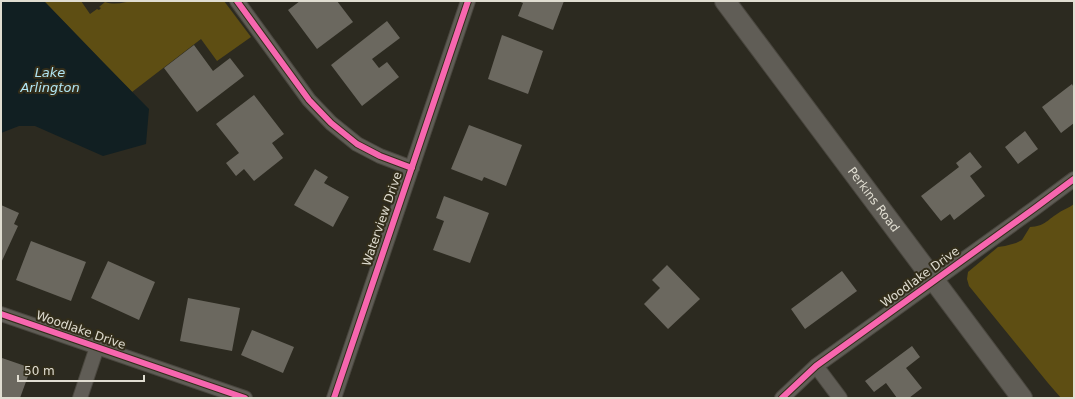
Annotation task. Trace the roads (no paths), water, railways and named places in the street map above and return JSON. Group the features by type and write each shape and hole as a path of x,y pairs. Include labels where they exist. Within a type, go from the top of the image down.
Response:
{"main road":[{"name":"Perkins Road","path":"725,1 1022,398"}],"street":[{"path":"237,1 309,100 331,123 356,144 380,156 412,168"},
{"name":"Waterview Drive","path":"334,398 468,1"},
{"name":"Woodlake Drive","path":"782,398 816,366 1074,179"},
{"name":"Woodlake Drive","path":"1,314 245,398"},
{"path":"80,398 97,347"},
{"path":"816,366 840,398"}],"water":[{"name":"Lake Arlington","path":"1,1 44,1 149,109 146,144 103,156 35,126 19,126 1,133"}]}
